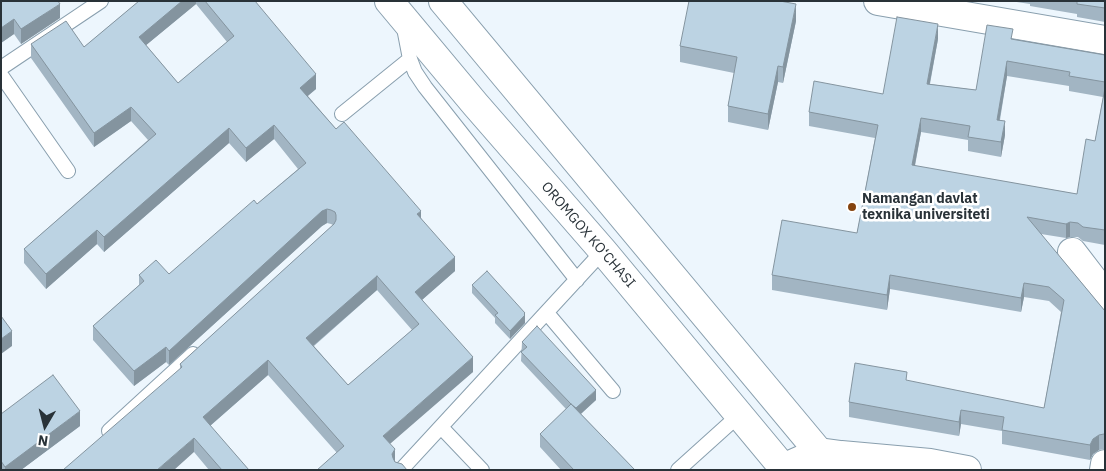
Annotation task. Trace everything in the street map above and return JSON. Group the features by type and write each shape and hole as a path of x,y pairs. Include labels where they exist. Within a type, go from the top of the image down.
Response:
{"main road":[{"path":"443,1 826,461"},
{"path":"878,1 1105,40"},
{"name":"OROMGOX KO‘CHASI","path":"394,7 475,104 603,251 784,469"},
{"path":"1072,252 1105,296"},
{"path":"784,469 826,461 841,455 930,463 967,470"},
{"path":"1104,470 1105,464"}],"lane":[{"path":"1,68 101,1"},
{"path":"394,7 406,33 410,59 425,87 577,280"},
{"path":"342,114 410,59"},
{"path":"1,75 68,171"},
{"path":"402,470 603,251"},
{"path":"546,312 613,391"},
{"path":"102,437 204,344"},
{"path":"678,470 739,415"},
{"path":"441,427 482,470"}],"building":[{"path":"1,1 58,1 60,4 21,29 14,19 1,28"},
{"path":"139,1 182,1 139,37 178,83 234,36 205,1 255,1 316,74 300,88 336,129 344,122 421,211 417,214 455,257 415,292 473,357 383,436 395,449 392,454 395,462 402,464 407,470 317,470 344,446 268,360 203,417 249,470 222,470 194,438 157,470 63,470 182,367 180,364 334,224 336,220 335,212 327,209 322,211 169,351 166,347 134,371 93,326 144,281 139,275 156,260 169,274 254,200 257,204 306,163 274,125 246,148 229,128 104,237 97,230 46,274 24,249 156,134 131,107 94,133 31,44 66,21 84,47","holes":["377,276 419,324 348,385 306,338"]},
{"path":"689,1 780,1 796,4 783,67 778,66 768,114 728,106 737,57 680,46"},
{"path":"1077,1 1105,1 1105,8 1077,4"},
{"path":"897,17 938,24 927,84 976,90 987,25 1013,29 1011,39 1105,55 1105,82 1069,76 1070,72 1007,61 997,120 1005,121 1001,142 968,137 970,126 921,118 912,165 1077,194 1086,139 1095,141 1105,88 1105,230 1083,227 1078,223 1070,222 1066,224 1027,217 1105,311 1105,433 1093,439 1090,445 1002,430 1004,417 961,410 959,422 849,402 855,363 907,372 906,380 1044,408 1064,300 1049,287 1024,283 1021,298 890,275 887,295 772,275 782,220 857,233 878,125 809,112 814,81 883,94"},
{"path":"487,271 525,313 510,331 495,315 498,313 472,285"},
{"path":"1,316 12,331 1,339"},
{"path":"537,326 596,390 576,408 521,352 527,347 522,342"},
{"path":"53,375 80,411 5,467 1,461 1,414"},
{"path":"571,404 635,470 574,470 540,434"}],"place":[{"name":"Namangan davlat texnika universiteti","path":"852,207"}]}
